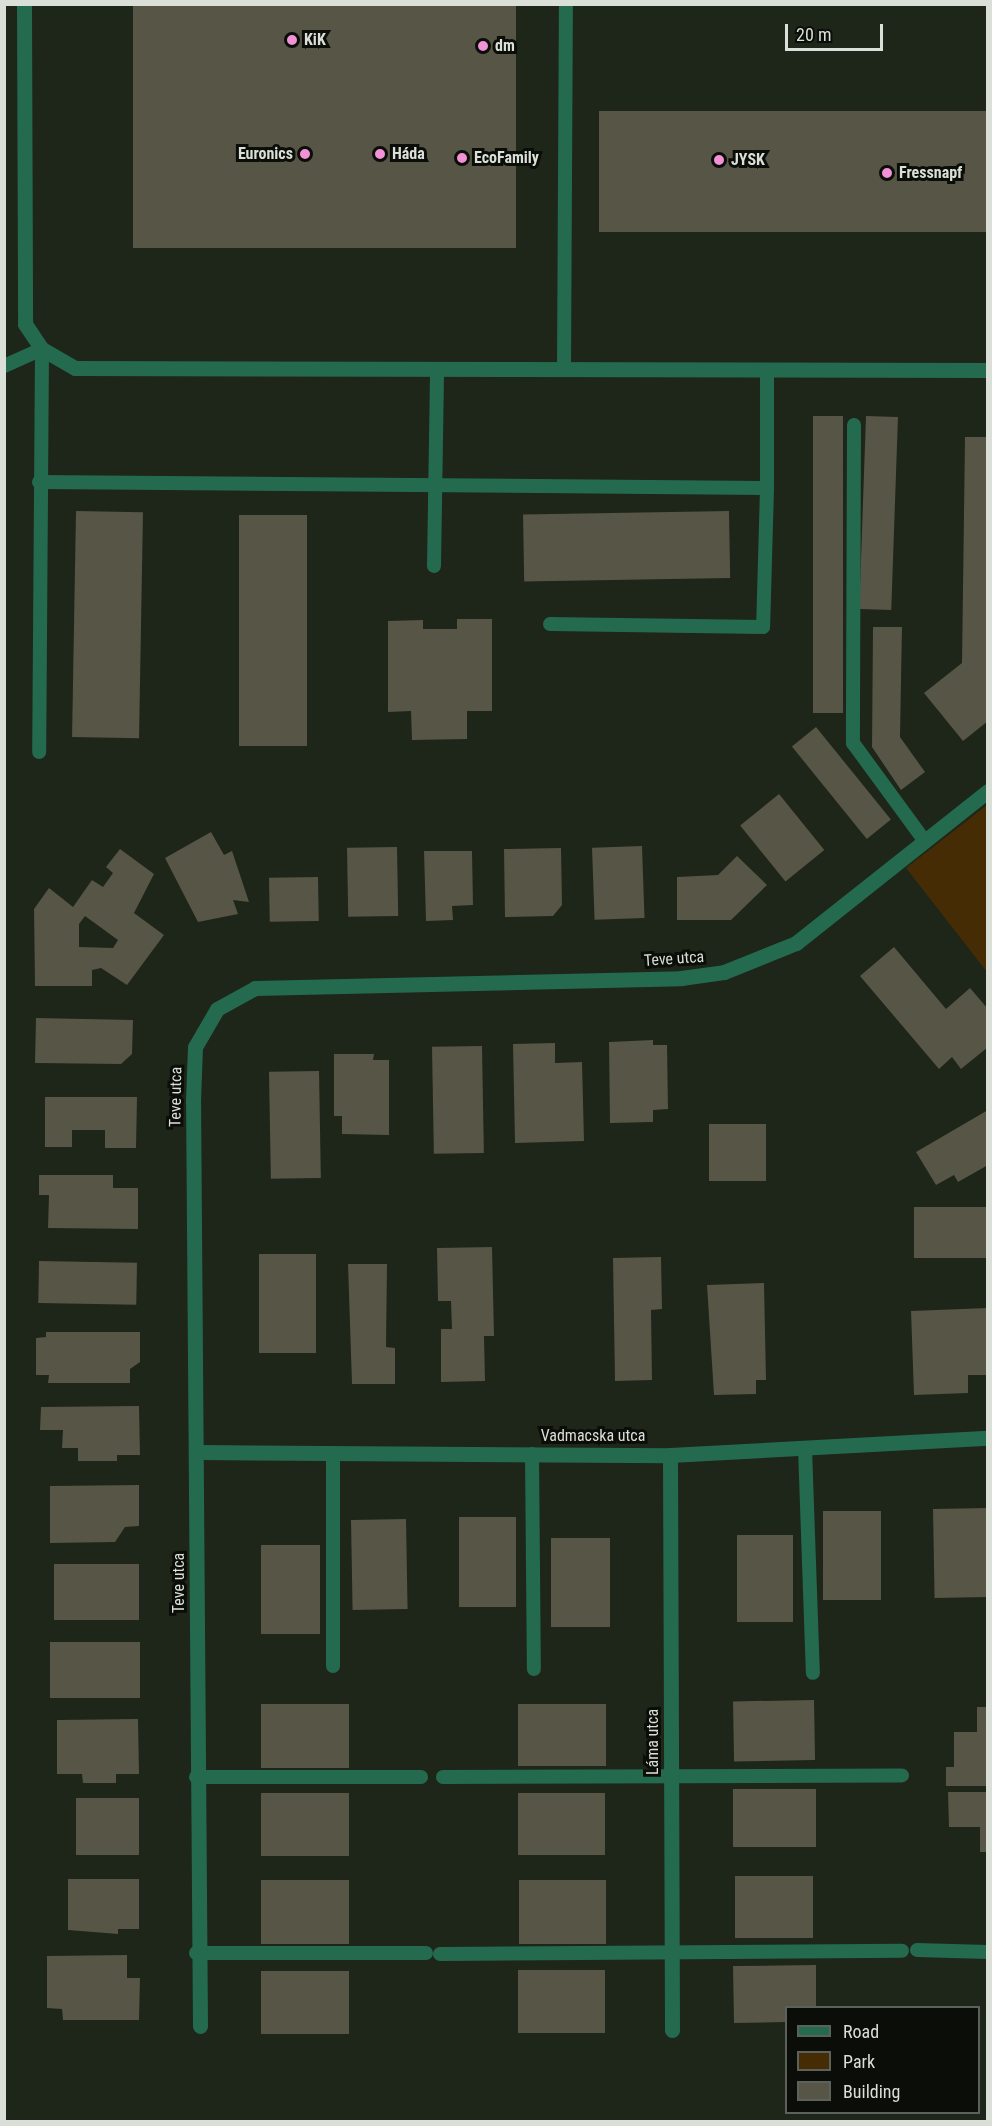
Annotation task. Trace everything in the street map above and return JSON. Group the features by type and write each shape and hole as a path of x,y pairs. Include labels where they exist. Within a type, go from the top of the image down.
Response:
{"street":[{"path":"24,4 25,324 42,349 75,368 116,371 987,370"},
{"name":"Teve utca","path":"200,2026 196,1953 198,1452 195,1047 217,1009 255,988 681,978 724,972 796,943 987,791"},
{"name":"Vadmacska utca","path":"198,1452 670,1455 987,1438"},
{"name":"Láma utca","path":"670,1455 672,2030"}],"lane":[{"path":"564,370 566,4"},
{"path":"4,366 42,349 39,482 39,752"},
{"path":"434,566 436,370"},
{"path":"550,624 763,627 767,488 766,370"},
{"path":"854,425 853,743 924,840"},
{"path":"39,482 767,488"},
{"path":"804,1448 813,1673"},
{"path":"333,1453 333,1666"},
{"path":"532,1454 534,1669"},
{"path":"443,1777 902,1775"},
{"path":"196,1777 421,1777"},
{"path":"917,1950 987,1952"},
{"path":"196,1953 902,1951"}],"green space":[{"path":"987,805 987,972 906,868"}],"building":[{"path":"133,4 516,4 516,248 133,248"},
{"path":"599,111 988,111 988,232 599,232"},
{"path":"813,416 843,416 843,713 813,713"},
{"path":"866,416 898,417 891,610 859,609"},
{"path":"965,437 988,437 988,721 963,741 924,693 962,663"},
{"path":"76,511 143,512 139,738 72,737"},
{"path":"729,511 730,578 524,582 523,515"},
{"path":"239,515 307,515 307,746 239,746"},
{"path":"457,619 492,619 492,711 467,711 467,739 412,740 411,711 388,712 388,621 423,620 423,629 457,629"},
{"path":"873,627 902,627 900,737 925,772 901,790 872,747"},
{"path":"816,727 891,819 867,839 792,747"},
{"path":"779,794 824,850 785,881 740,825"},
{"path":"211,832 224,855 232,851 249,902 233,900 238,914 198,922 165,858"},
{"path":"642,846 645,918 595,920 592,848"},
{"path":"397,847 398,916 348,917 347,848"},
{"path":"561,848 562,905 553,916 505,917 504,849"},
{"path":"120,849 154,874 134,913 164,935 127,985 101,968 92,970 92,986 35,986 34,909 49,888 73,907 92,880 103,887 113,873 106,867","holes":["85,916 118,940 113,948 79,947 79,924"]},
{"path":"424,851 472,851 473,905 452,906 453,920 426,921"},
{"path":"737,856 767,885 731,920 677,920 677,877 718,875"},
{"path":"318,877 319,921 270,922 269,878"},
{"path":"894,947 946,1009 970,988 988,1009 988,1047 961,1069 952,1057 939,1069 860,976"},
{"path":"36,1018 133,1020 132,1054 121,1064 35,1063"},
{"path":"653,1040 653,1045 667,1045 668,1109 653,1110 653,1122 610,1123 609,1042"},
{"path":"555,1043 555,1063 582,1062 584,1141 515,1143 513,1044"},
{"path":"482,1046 484,1153 434,1154 432,1047"},
{"path":"334,1054 374,1054 373,1060 389,1060 389,1135 342,1134 342,1116 334,1116"},
{"path":"319,1071 321,1178 271,1179 269,1072"},
{"path":"45,1097 137,1097 136,1148 105,1148 105,1130 72,1130 72,1147 45,1147"},
{"path":"988,1110 988,1165 958,1182 954,1175 936,1185 916,1152"},
{"path":"709,1124 766,1124 766,1181 709,1181"},
{"path":"39,1175 113,1175 113,1188 138,1188 138,1229 48,1228 49,1195 39,1195"},
{"path":"914,1207 988,1207 988,1258 914,1258"},
{"path":"492,1247 494,1336 484,1336 485,1381 441,1382 441,1329 452,1329 451,1301 438,1301 437,1248"},
{"path":"259,1254 316,1254 316,1353 259,1353"},
{"path":"661,1257 662,1309 651,1310 652,1380 615,1381 613,1258"},
{"path":"39,1261 137,1263 136,1305 38,1303"},
{"path":"348,1264 387,1264 386,1347 395,1348 395,1384 352,1384"},
{"path":"764,1283 766,1380 756,1380 756,1394 714,1395 707,1285"},
{"path":"988,1308 988,1375 968,1375 968,1393 914,1395 911,1311"},
{"path":"46,1332 140,1332 140,1362 130,1369 130,1383 48,1383 49,1375 36,1375 36,1338 46,1337"},
{"path":"139,1406 140,1455 117,1455 117,1461 78,1461 78,1448 62,1448 63,1430 40,1430 41,1407"},
{"path":"139,1485 139,1526 125,1527 115,1542 50,1543 50,1486"},
{"path":"987,1508 988,1597 935,1598 933,1509"},
{"path":"823,1511 881,1511 881,1600 823,1600"},
{"path":"459,1517 516,1517 516,1607 459,1607"},
{"path":"406,1519 408,1609 353,1610 351,1520"},
{"path":"737,1535 793,1535 793,1622 737,1622"},
{"path":"551,1538 610,1538 610,1627 551,1627"},
{"path":"261,1545 320,1545 320,1634 261,1634"},
{"path":"54,1564 139,1564 139,1620 54,1620"},
{"path":"50,1642 140,1642 140,1698 50,1698"},
{"path":"814,1700 815,1760 734,1761 733,1701"},
{"path":"261,1704 349,1704 349,1768 261,1768"},
{"path":"518,1704 606,1704 606,1766 518,1766"},
{"path":"977,1707 988,1707 988,1786 946,1786 946,1767 954,1767 954,1732 977,1732"},
{"path":"138,1719 139,1774 116,1774 116,1783 83,1783 82,1774 57,1774 57,1720"},
{"path":"733,1789 816,1789 816,1847 733,1847"},
{"path":"948,1792 988,1792 988,1852 980,1852 980,1827 949,1827"},
{"path":"261,1793 349,1793 349,1856 261,1856"},
{"path":"518,1793 605,1793 605,1855 518,1855"},
{"path":"76,1798 139,1798 139,1855 76,1855"},
{"path":"735,1876 813,1876 813,1938 735,1938"},
{"path":"68,1879 139,1879 139,1929 118,1929 118,1934 68,1930"},
{"path":"261,1880 349,1880 349,1944 261,1944"},
{"path":"519,1880 606,1880 606,1944 519,1944"},
{"path":"127,1955 127,1978 140,1978 139,2020 63,2020 62,2009 47,2008 47,1956"},
{"path":"816,1965 816,2006 785,2006 785,2022 734,2023 733,1966"},
{"path":"518,1970 605,1970 605,2033 518,2033"},
{"path":"261,1971 349,1971 349,2034 261,2034"}],"place":[{"name":"KiK","path":"292,40"},
{"name":"dm","path":"483,46"},
{"name":"Euronics","path":"305,154"},
{"name":"Háda","path":"380,154"},
{"name":"EcoFamily","path":"462,158"},
{"name":"JYSK","path":"719,160"},
{"name":"Fressnapf","path":"887,173"}]}
